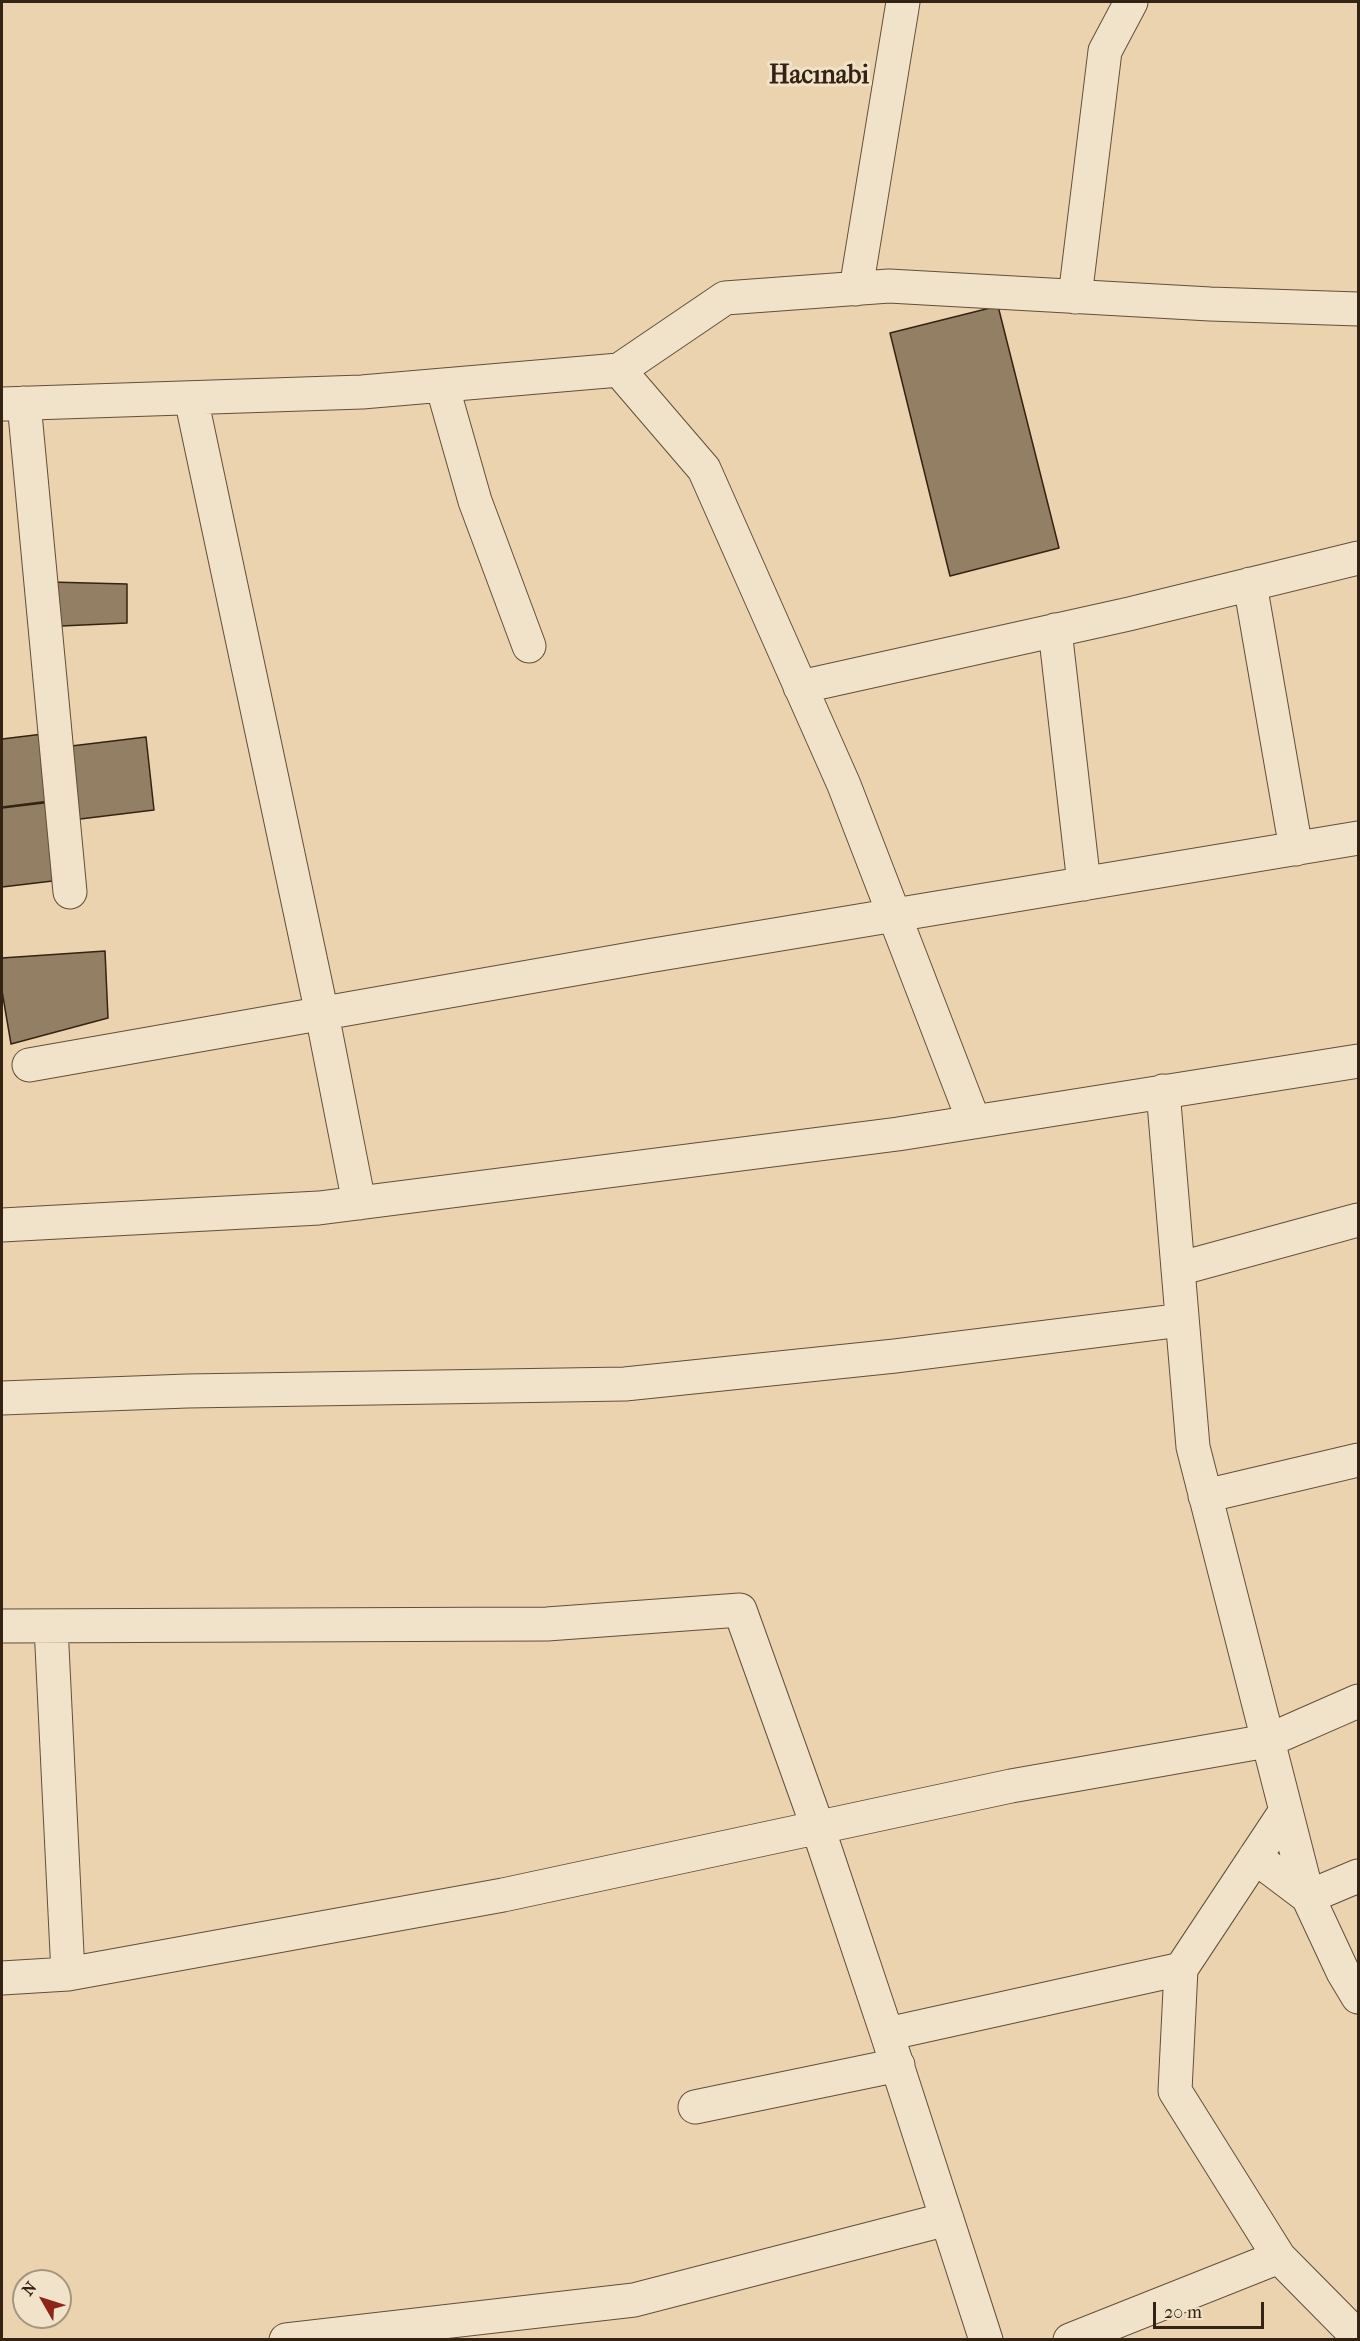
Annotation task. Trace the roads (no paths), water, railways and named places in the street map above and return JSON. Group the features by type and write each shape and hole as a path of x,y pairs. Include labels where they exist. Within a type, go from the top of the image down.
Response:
{"street":[{"path":"856,289 903,2"},
{"path":"1075,297 1106,51 1131,2"},
{"path":"70,892 13,404 362,392 619,370 725,298 889,286 1075,297 1359,309"},
{"path":"619,370 704,469 844,785 974,1122"},
{"path":"442,385 475,501 529,646"},
{"path":"191,398 322,1014 359,1203"},
{"path":"800,687 1359,558"},
{"path":"1250,584 1296,849"},
{"path":"1054,630 1084,884"},
{"path":"29,1065 894,915 1359,838"},
{"path":"2,1226 319,1208 898,1134 1359,1060"},
{"path":"1163,1092 1193,1447 1308,1897 1343,1972 1359,1997"},
{"path":"1178,1269 1359,1220"},
{"path":"2,1398 187,1391 625,1384 895,1356 1182,1320"},
{"path":"1205,1497 1359,1460"},
{"path":"2,1626 547,1624 740,1610 818,1828 898,2065 986,2340"},
{"path":"51,1626 68,1974"},
{"path":"2,1978 68,1974 503,1895 1011,1786 1267,1741 1359,1701"},
{"path":"1285,1812 1181,1969 1175,2091 1279,2257 1359,2337"},
{"path":"1255,1857 1308,1897"},
{"path":"1308,1897 1359,1876"},
{"path":"887,2034 1181,1969"},
{"path":"695,2107 898,2065"},
{"path":"286,2340 634,2300 947,2219"},
{"path":"1070,2340 1109,2332 1279,2257"}],"district":[{"name":"Hacınabi","path":"819,77"}]}
